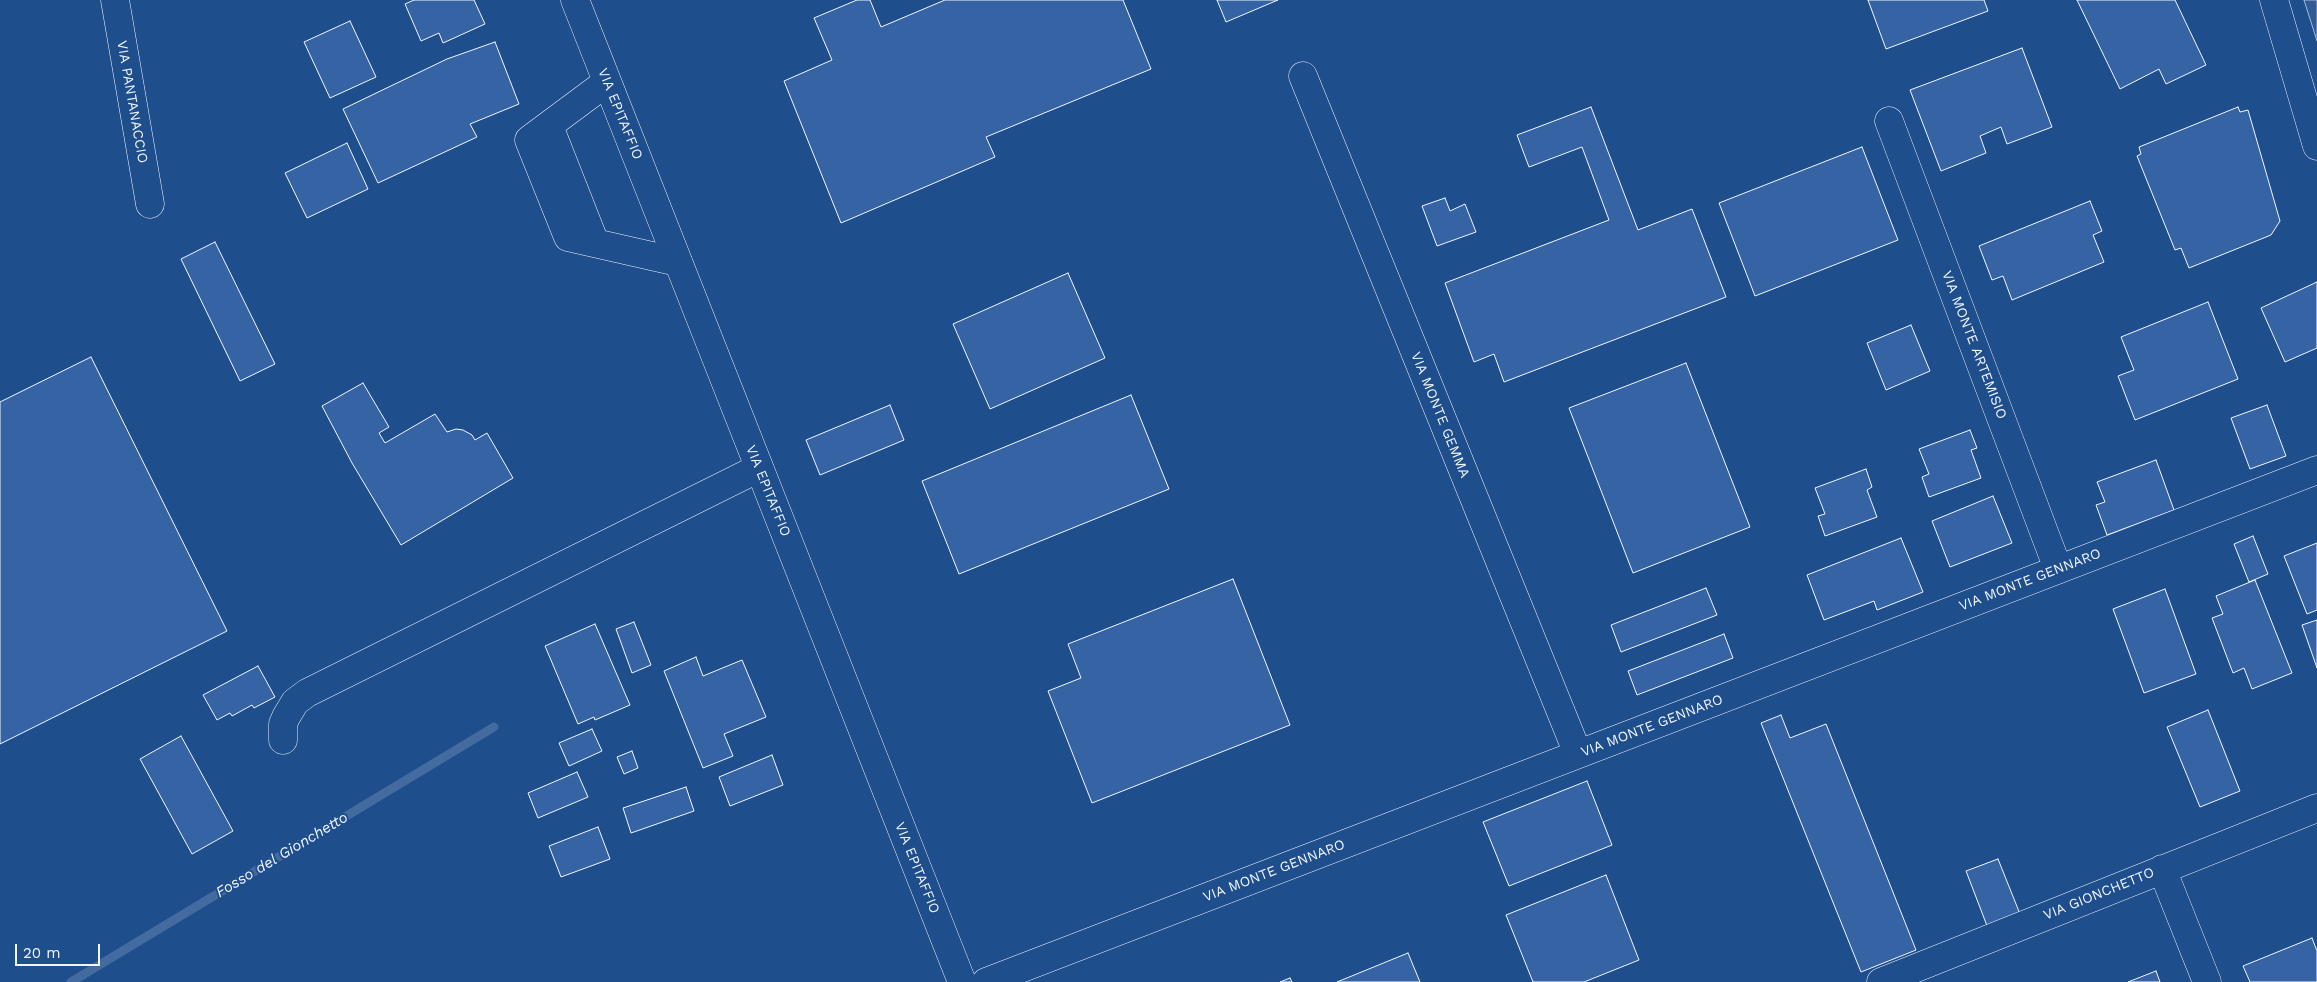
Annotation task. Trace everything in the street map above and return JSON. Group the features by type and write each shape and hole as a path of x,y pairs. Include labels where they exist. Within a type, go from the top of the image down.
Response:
{"street":[{"name":"VIA PANTANACCIO","path":"115,0 150,204"},
{"name":"VIA EPITAFFIO","path":"575,0 962,982"},
{"path":"2274,0 2317,146"},
{"name":"VIA MONTE GEMMA","path":"1303,76 1578,754"},
{"path":"607,82 549,126 595,243 678,262"},
{"name":"VIA MONTE ARTEMISIO","path":"1889,121 2058,569"},
{"path":"283,740 283,724 286,717 295,702 307,693 759,468"},
{"name":"VIA MONTE GENNARO","path":"986,982 2317,470"},
{"name":"VIA GIONCHETTO","path":"1881,982 2317,808"},
{"path":"2162,869 2207,982"}],"shaded area":[{"path":"2304,0 2317,0 2317,41"}],"building":[{"path":"414,0 474,0 485,24 443,43 439,33 421,41 405,4"},
{"path":"857,0 870,0 881,27 945,0 1123,0 1151,69 986,137 995,157 841,223 784,81 832,60 814,18"},
{"path":"1217,0 1278,0 1226,22"},
{"path":"1868,0 1984,0 1988,11 1886,49"},
{"path":"2077,0 2175,0 2206,65 2166,84 2159,69 2120,89"},
{"path":"350,21 376,77 330,98 304,42"},
{"path":"495,42 519,104 470,124 477,137 378,183 343,109 447,59"},
{"path":"2022,48 2052,127 2007,144 2001,127 1980,136 1986,153 1941,171 1910,90"},
{"path":"1591,107 1638,230 1692,209 1726,297 1504,382 1494,354 1474,362 1445,283 1609,220 1582,147 1529,167 1517,135"},
{"path":"2238,107 2240,112 2248,110 2280,221 2271,235 2189,268 2181,248 2175,250 2137,156 2141,154 2139,147"},
{"path":"347,143 368,189 307,218 285,173"},
{"path":"1862,147 1898,240 1755,296 1719,203"},
{"path":"1445,198 1450,211 1465,204 1476,232 1437,246 1422,206"},
{"path":"2090,201 2102,231 2093,235 2104,262 2012,300 2003,276 1992,280 1979,246"},
{"path":"215,242 275,364 240,381 181,259"},
{"path":"1068,273 1105,358 990,409 953,324"},
{"path":"2317,282 2317,348 2285,362 2261,308"},
{"path":"2208,302 2238,379 2135,420 2118,376 2134,370 2121,337"},
{"path":"1911,325 1930,371 1886,390 1867,343"},
{"path":"91,357 227,631 0,744 0,402"},
{"path":"1686,363 1750,527 1633,573 1569,408"},
{"path":"363,383 389,427 379,433 385,443 435,414 447,432 456,429 463,430 472,435 475,440 487,433 513,478 401,545 352,463 322,406"},
{"path":"1131,395 1169,489 959,574 922,481"},
{"path":"890,405 904,440 820,475 806,440"},
{"path":"2267,405 2286,456 2250,469 2231,418"},
{"path":"1970,430 1977,448 1971,450 1981,478 1929,497 1922,477 1929,474 1919,449"},
{"path":"2156,460 2174,510 2107,535 2096,505 2105,502 2097,482"},
{"path":"1866,469 1872,487 1867,490 1877,517 1825,536 1818,516 1825,514 1815,488"},
{"path":"1993,496 2012,543 1950,567 1932,521"},
{"path":"2253,536 2268,574 2249,582 2234,544"},
{"path":"1901,538 1923,592 1877,610 1874,601 1824,620 1807,575"},
{"path":"2317,543 2317,610 2307,614 2284,556"},
{"path":"1233,579 1290,725 1092,803 1048,691 1081,678 1068,644"},
{"path":"2255,580 2292,673 2252,689 2244,668 2233,673 2212,618 2223,614 2216,596"},
{"path":"1706,588 1717,615 1621,652 1611,625"},
{"path":"2165,589 2196,674 2144,693 2113,609"},
{"path":"2317,620 2317,668 2302,625"},
{"path":"634,622 651,665 632,673 616,629"},
{"path":"595,624 630,705 595,720 594,717 578,724 545,646"},
{"path":"1724,634 1733,658 1637,695 1628,671"},
{"path":"696,657 703,676 742,660 766,717 724,734 733,756 703,768 664,671"},
{"path":"258,666 275,697 254,708 252,705 232,716 230,713 217,720 203,695"},
{"path":"2208,710 2240,791 2200,807 2167,727"},
{"path":"1781,715 1790,738 1826,724 1916,950 1861,972 1761,723"},
{"path":"592,729 602,751 569,766 559,743"},
{"path":"181,736 233,831 192,854 140,759"},
{"path":"632,751 638,768 624,774 617,757"},
{"path":"772,755 783,785 730,806 719,777"},
{"path":"577,772 588,797 538,818 528,793"},
{"path":"1587,781 1612,845 1509,886 1483,822"},
{"path":"686,787 694,811 631,833 623,808"},
{"path":"598,827 610,859 561,877 549,846"},
{"path":"1998,859 2022,919 1989,931 1966,871"},
{"path":"1606,875 1639,960 1584,982 1533,982 1506,915"},
{"path":"2312,938 2317,951 2317,982 2250,982 2243,966"},
{"path":"1408,953 1420,982 1337,982"},
{"path":"2156,971 2160,982 2128,982"},
{"path":"1290,978 1292,982 1280,982"}],"waterway":[{"name":"Fosso del Gionchetto","path":"71,982 494,727"}]}
